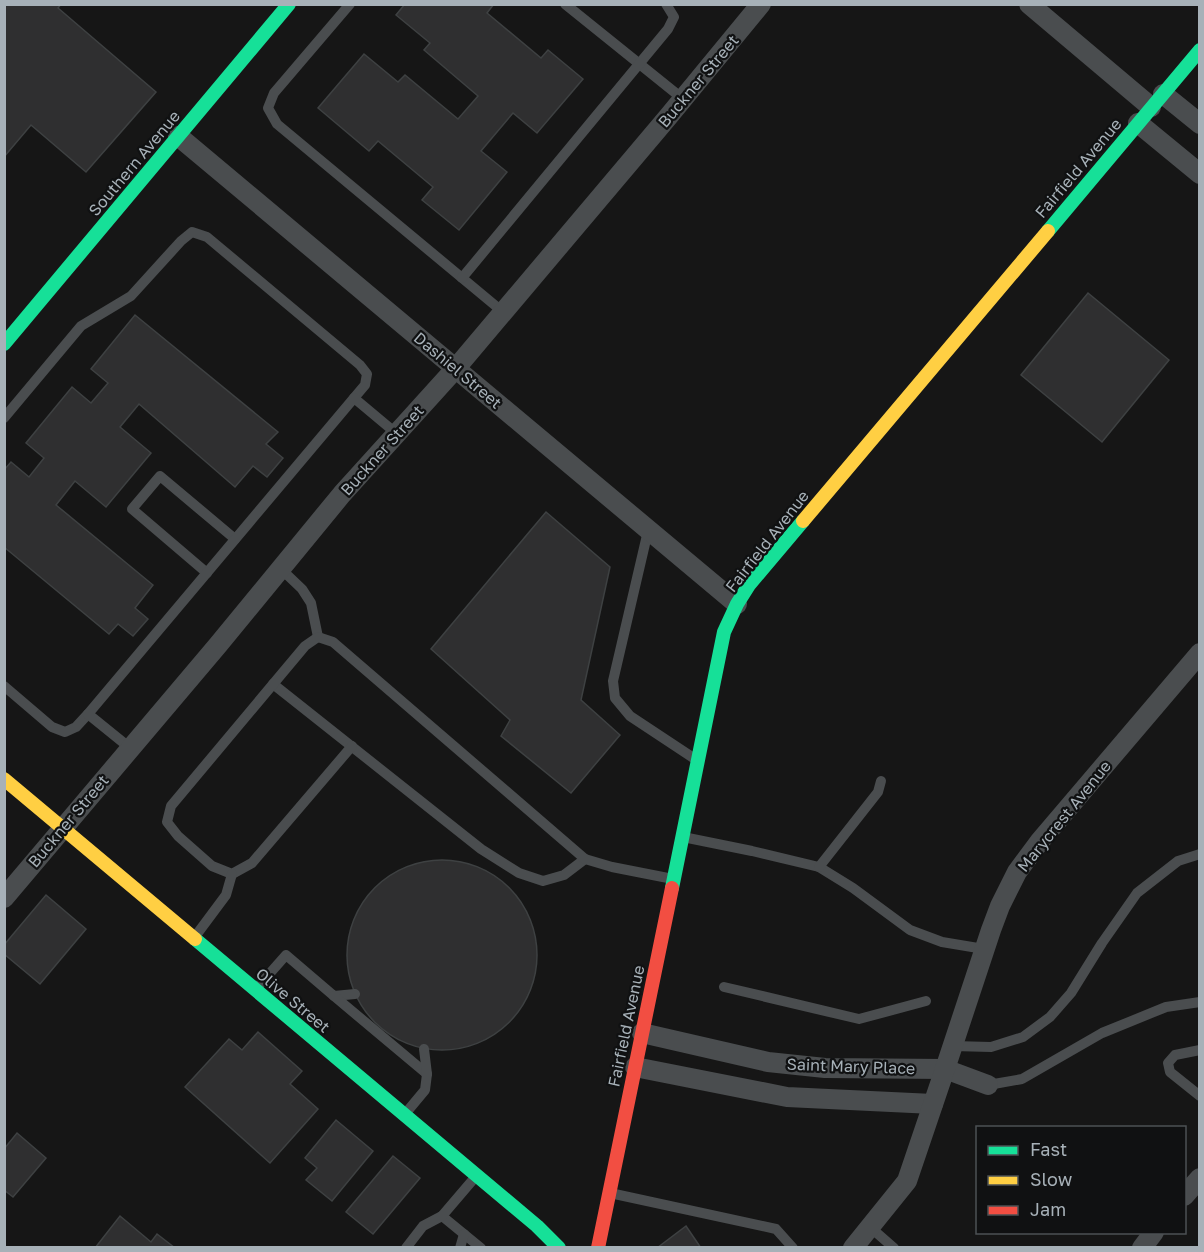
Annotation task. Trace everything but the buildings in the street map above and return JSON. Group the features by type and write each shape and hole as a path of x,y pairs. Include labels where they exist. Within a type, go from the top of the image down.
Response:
{"street":[{"name":"Southern Avenue","path":"4,344 289,4"},
{"name":"Buckner Street","path":"4,897 342,494 456,368 761,4"},
{"path":"1029,4 1157,100 1200,124"},
{"name":"Fairfield Avenue","path":"598,1248 724,632 737,604 749,585 1200,50"},
{"path":"1138,123 1200,174"},
{"name":"Dashiel Street","path":"178,136 737,604"},
{"name":"Marycrest Avenue","path":"853,1248 907,1181 984,949 1000,906 1017,872 1040,841 1200,653"},
{"name":"Olive Street","path":"4,779 405,1114 537,1226 559,1248"},
{"name":"Saint Mary Place","path":"642,1033 768,1062 825,1068 945,1069 988,1085"},
{"name":"Saint Mary Place","path":"635,1067 787,1096 933,1104"},
{"path":"1186,1195 1200,1178"},
{"path":"1142,1248 1153,1234"}],"lane":[{"path":"350,4 274,93 268,108 277,124 503,312"},
{"path":"565,4 683,99"},
{"path":"462,278 668,29 674,17 666,4"},
{"path":"4,418 81,326 131,296 180,241 192,232 207,237 360,365 367,374 364,385 354,399 76,727 65,732 52,727 4,686"},
{"path":"354,399 397,434"},
{"path":"207,573 132,509 160,476 235,539"},
{"path":"648,531 613,681 615,698 630,716 698,761"},
{"path":"280,569 302,589 311,603 318,637"},
{"path":"232,874 212,866 178,836 167,822 171,806 304,646 318,637"},
{"path":"318,637 333,642 585,859 612,867 674,879"},
{"path":"273,684 481,849 519,873 543,881 564,875 585,859"},
{"path":"88,714 130,748"},
{"path":"194,938 226,894 232,874 252,863 352,747"},
{"path":"819,867 878,792 881,781"},
{"path":"682,837 819,867 853,888 910,930 942,942 984,949"},
{"path":"953,1046 991,1047 1023,1037 1050,1017 1071,993 1137,893 1178,861 1200,854"},
{"path":"256,989 286,955 427,1074"},
{"path":"724,987 859,1019 926,1001"},
{"path":"334,996 355,994"},
{"path":"988,1085 1022,1079 1102,1033 1166,1007 1200,1002"},
{"path":"405,1114 425,1090 427,1074 424,1049"},
{"path":"1198,1090 1170,1072 1168,1063 1175,1055 1200,1050"},
{"path":"406,1248 423,1226 442,1216 477,1175"},
{"path":"609,1193 776,1229 793,1248"},
{"path":"442,1216 481,1248"},
{"path":"870,1227 894,1248"},
{"path":"460,1248 464,1234"}],"traffic: fast":[{"path":"4,344 289,4"},
{"path":"1048,231 1200,50"},
{"path":"672,888 724,632 749,585 803,521"},
{"path":"195,939 537,1226 559,1248"}],"traffic: slow":[{"path":"803,521 1048,231"},
{"path":"4,779 195,939"}],"traffic: jam":[{"path":"598,1248 672,888"}]}
